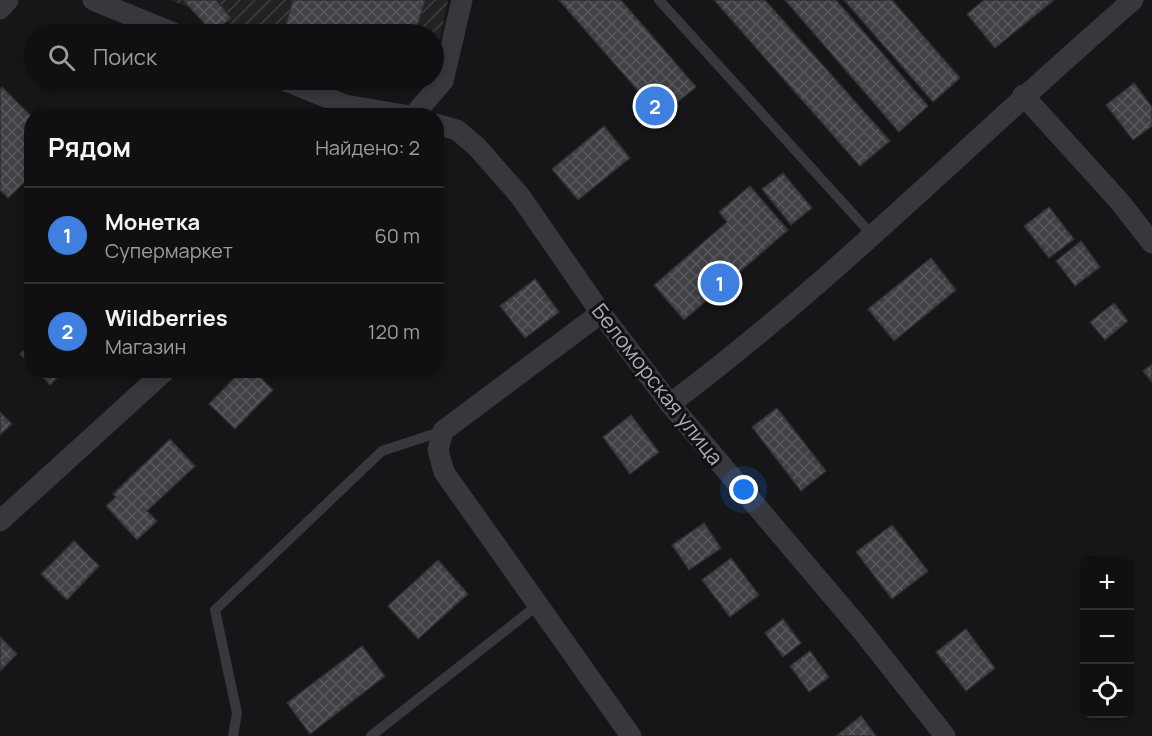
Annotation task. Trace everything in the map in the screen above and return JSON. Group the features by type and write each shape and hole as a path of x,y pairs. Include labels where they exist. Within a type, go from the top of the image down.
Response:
{"street":[{"path":"0,9 8,0"},
{"path":"93,0 152,24"},
{"path":"444,77 462,0"},
{"path":"670,404 721,366 873,236 1023,95 1133,0"},
{"path":"308,90 345,105 363,108"},
{"path":"418,108 435,90"},
{"path":"1023,95 1120,202 1152,243"},
{"name":"Беломорская улица","path":"444,126 457,130 477,147 520,196 601,313 670,404 863,632 945,736"},
{"path":"601,313 443,431 438,450 444,472 631,736"},
{"path":"0,520 157,378"}],"lane":[{"path":"659,0 873,236"},
{"path":"233,736 237,713 215,610 382,451 443,431"},
{"path":"371,736 539,604"}],"shaded area":[{"path":"170,0 448,0 443,24 231,24"}],"building":[{"path":"183,0 216,0 231,18 224,24 205,24"},
{"path":"293,0 425,0 418,24 286,24"},
{"path":"559,0 621,0 696,87 660,116"},
{"path":"714,0 765,0 890,141 860,166"},
{"path":"785,0 836,0 928,106 899,132"},
{"path":"844,0 892,0 960,78 933,102"},
{"path":"984,0 1054,0 995,48 967,14"},
{"path":"1134,83 1152,107 1152,126 1133,140 1106,105"},
{"path":"2,87 24,109 24,183 8,198 0,190 0,90"},
{"path":"604,126 630,158 578,200 552,169"},
{"path":"783,173 812,208 791,225 762,189"},
{"path":"750,186 788,230 684,320 654,285 727,222 719,212"},
{"path":"1049,207 1074,239 1049,258 1024,226"},
{"path":"1081,241 1100,267 1075,286 1056,261"},
{"path":"931,258 956,290 894,341 868,309"},
{"path":"535,279 559,312 525,338 500,306"},
{"path":"1114,303 1128,321 1105,340 1090,322"},
{"path":"1152,364 1152,382 1143,371"},
{"path":"43,378 57,378 50,385"},
{"path":"234,378 261,378 273,390 235,429 209,404"},
{"path":"777,408 826,471 801,491 752,427"},
{"path":"0,412 12,424 0,435"},
{"path":"631,415 659,452 630,474 603,437"},
{"path":"170,439 195,466 147,511 157,521 137,540 106,506 116,497 113,494"},
{"path":"704,523 721,548 689,570 672,545"},
{"path":"892,525 928,571 892,599 856,552"},
{"path":"74,541 99,566 67,600 41,574"},
{"path":"731,558 759,595 730,617 702,580"},
{"path":"438,560 468,594 418,639 388,606"},
{"path":"783,619 801,643 783,657 765,633"},
{"path":"966,629 995,668 966,691 936,652"},
{"path":"0,637 17,654 0,671"},
{"path":"362,646 385,676 310,734 287,703"},
{"path":"810,651 829,677 809,692 790,666"},
{"path":"861,716 876,736 836,736"}],"place":[{"name":"Wildberries","path":"655,106"},
{"name":"Монетка","path":"720,283"}]}
